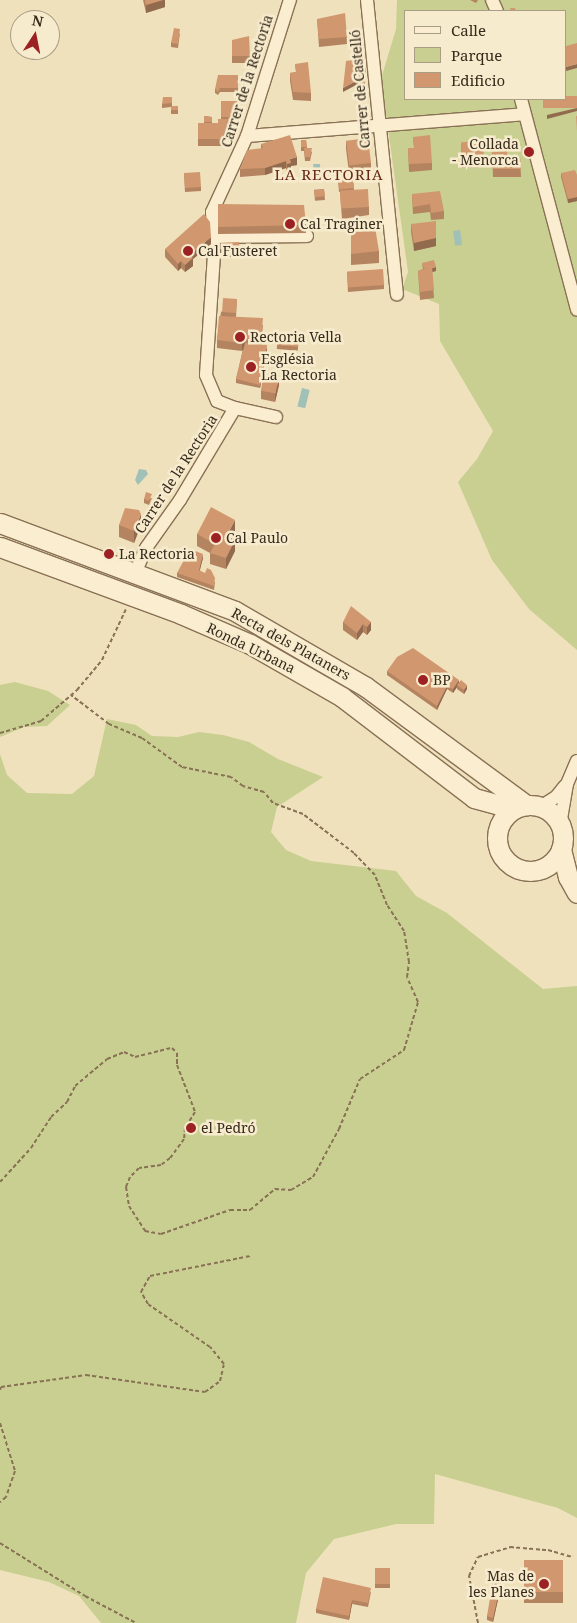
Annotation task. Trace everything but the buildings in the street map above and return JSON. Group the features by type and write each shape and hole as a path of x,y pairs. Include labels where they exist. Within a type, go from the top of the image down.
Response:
{"main road":[{"name":"Recta dels Plataners","path":"0,523 235,611 316,656 366,687 527,807"},
{"name":"Ronda Urbana","path":"0,547 132,596 250,644 290,666 350,703 474,798 497,833 498,849 508,863 519,870 539,870"},
{"name":"Ronda Urbana","path":"474,798 527,807 552,814 560,825"},
{"path":"497,833 501,822 527,807"},
{"path":"560,825 561,849 568,877 577,892"},
{"path":"539,870 553,863 561,849"},
{"path":"539,870 577,892"}],"street":[{"name":"Carrer de la Rectoria","path":"135,573 146,548 180,500 235,408 217,401 206,374 212,307 214,238 212,212 247,136 290,0"},
{"name":"Carrer de Castelló","path":"367,0 378,126 397,294"},
{"path":"521,100 577,310"},
{"path":"247,136 524,114"},
{"path":"214,238 307,236"},
{"path":"235,408 276,418"},
{"path":"560,825 567,784 576,764"},
{"path":"527,807 556,797 567,784"}],"path":[{"path":"0,733 41,721 72,695 102,660 132,596"},
{"path":"0,1182 31,1148 51,1117 67,1102 75,1086 107,1059 124,1052 135,1057 172,1048 176,1053 177,1066 195,1112 185,1128 184,1139 170,1158 160,1165 139,1168 130,1177 126,1187 129,1206 145,1231 161,1234 230,1210 250,1210 275,1189 291,1190 313,1177 339,1129 360,1079 404,1050 418,1002 407,977 409,962 404,931 387,905 376,876 354,852 303,814 273,803 264,792 243,786 231,777 182,767 142,738 115,727 72,695"},
{"path":"0,1390 1,1387 86,1375 205,1392 220,1381 224,1364 210,1347 148,1304 141,1292 150,1276 250,1256"},
{"path":"0,1423 15,1471 6,1497 0,1502"},
{"path":"0,1542 84,1596 136,1623"},
{"path":"478,1623 469,1576 478,1557 510,1547 548,1550 573,1557"}],"green space":[{"path":"397,0 577,0 577,650 529,609 492,560 458,482 477,459 493,431 440,341 439,304 402,289 408,272 381,79 396,29"},
{"path":"15,682 48,691 70,705 47,726 24,727 0,737 0,685"},
{"path":"107,719 136,725 152,736 178,737 199,732 223,735 249,742 278,759 323,777 277,807 271,832 286,850 311,861 396,871 416,896 447,913 543,989 577,986 577,1518 558,1508 435,1474 434,1524 396,1524 334,1539 306,1573 296,1623 101,1623 79,1596 49,1582 0,1570 0,754 7,775 27,793 72,794 94,776"}],"water":[{"path":"313,164 320,164 321,179 315,180"},
{"path":"460,230 462,245 455,246 453,231"},
{"path":"302,388 310,390 305,408 297,406"},
{"path":"139,469 146,470 148,474 138,485 135,480"}],"place":[{"name":"Collada - Menorca","path":"529,152"},
{"name":"Cal Traginer","path":"290,224"},
{"name":"Cal Fusteret","path":"188,251"},
{"name":"Rectoria Vella","path":"240,337"},
{"name":"Església La Rectoria","path":"251,367"},
{"name":"Cal Paulo","path":"216,538"},
{"name":"La Rectoria","path":"109,554"},
{"name":"BP","path":"423,680"},
{"name":"el Pedró","path":"191,1128"},
{"name":"Mas de les Planes","path":"544,1584"}],"district":[{"name":"LA RECTORIA","path":"329,175"}]}
